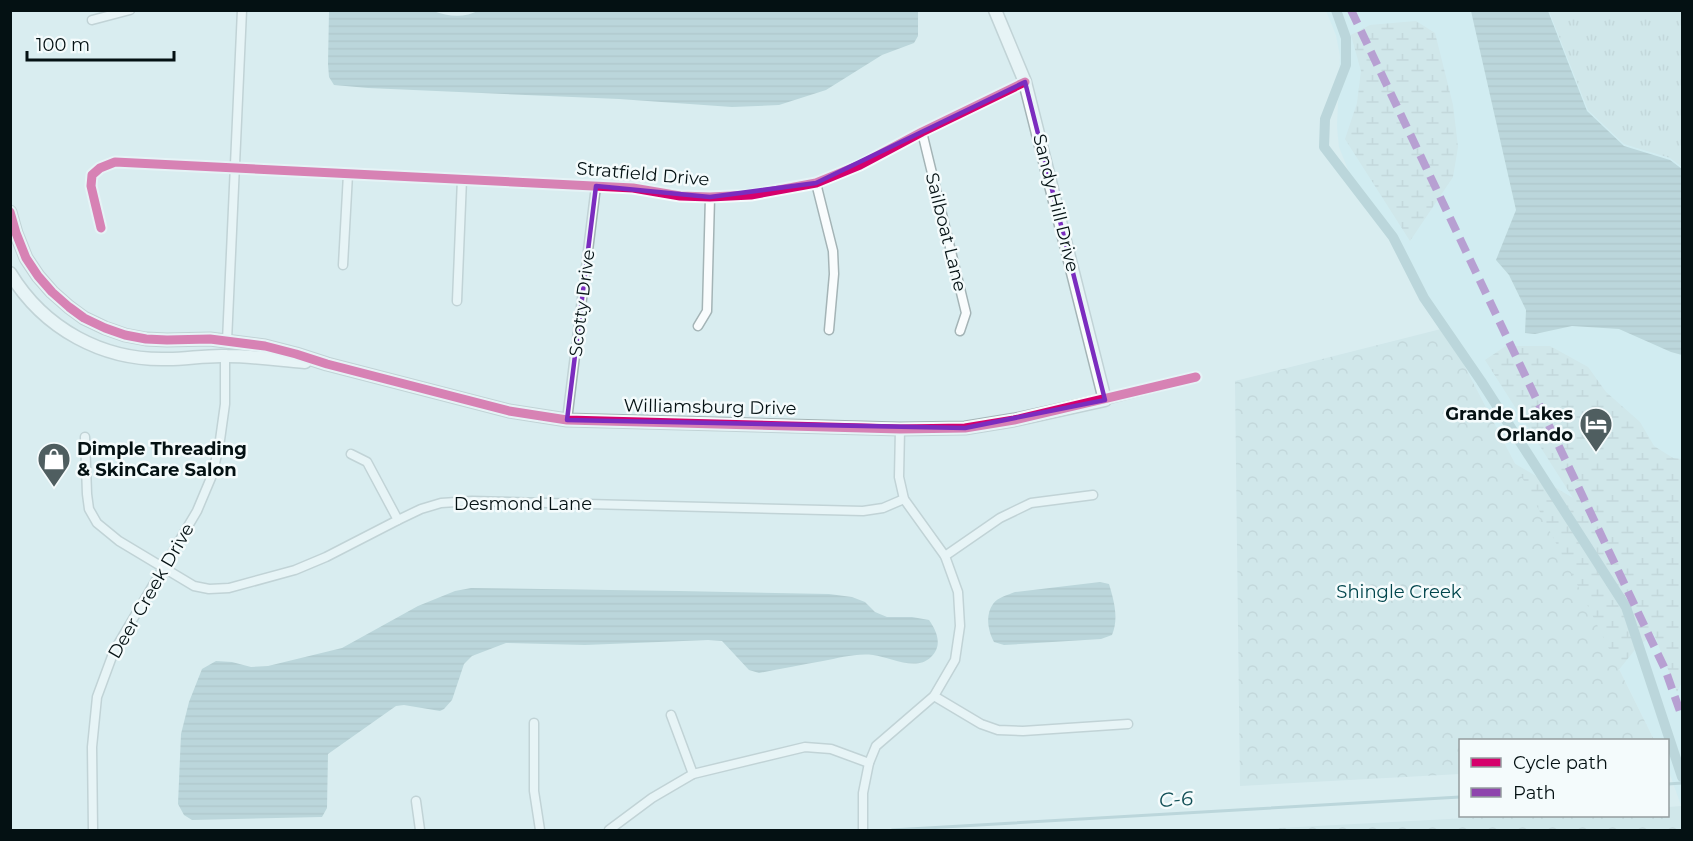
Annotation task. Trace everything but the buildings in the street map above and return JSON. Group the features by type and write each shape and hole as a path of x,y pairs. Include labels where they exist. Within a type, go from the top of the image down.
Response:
{"street":[{"path":"92,20 130,10"},
{"path":"227,341 242,10"},
{"name":"Sandy Hill Drive","path":"995,10 1025,82 1105,400"},
{"name":"Stratfield Drive","path":"102,228 91,186 92,175 100,168 115,162 633,188 680,196 751,195 816,183 860,165 1025,82"},
{"name":"Sailboat Lane","path":"922,132 966,313 960,331"},
{"path":"343,265 348,174"},
{"path":"457,301 462,179"},
{"path":"816,183 833,251 834,274 829,330"},
{"name":"Scotty Drive","path":"567,420 596,186"},
{"path":"698,327 707,310 710,196"},
{"name":"Williamsburg Drive","path":"10,212 16,233 38,276 52,292 84,318 105,328 146,339 210,339 265,346 509,411 567,420 900,429 965,428 1105,400 1196,377"},
{"name":"Williamsburg Drive","path":"10,273 33,303 51,321 70,335 117,354 166,359 225,356 327,364"},
{"name":"Deer Creek Drive","path":"93,831 92,747 98,697 114,651 197,511 213,473 225,404 225,356"},
{"path":"863,831 863,793 869,763 876,746 934,696 955,660 960,626 958,592 945,556 904,499 899,477 900,429"},
{"name":"Desmond Lane","path":"85,438 89,509 97,524 119,541 194,586 209,589 229,588 295,570 326,557 421,509 441,503 472,501 863,511 883,508 904,499"},
{"path":"351,454 367,462 398,520"},
{"path":"945,556 1000,518 1031,503 1093,495"},
{"path":"934,696 981,724 998,730 1023,731 1128,724"},
{"path":"671,715 693,774"},
{"path":"534,723 534,791 540,831"},
{"path":"609,831 652,798 693,774 805,747 831,749 869,763"},
{"path":"416,801 420,831"}],"highlighted area":[{"path":"1025,82 1105,400 965,428 567,420 596,186 710,197 816,183"}],"shaded area":[{"path":"480,10 918,11 918,36 914,43 882,55 826,90 779,105 732,107 619,99 368,88 334,85 329,77 329,11 433,11 457,16"},
{"name":"Grande Lakes Orlando","path":"1326,11 1682,11 1682,808 1669,772 1669,739 1654,739 1574,578 1445,328 1349,172 1339,147 1337,127 1340,56 1336,35"},
{"path":"1471,11 1548,11 1587,111 1624,146 1670,160 1682,169 1682,355 1619,329 1572,326 1535,334 1525,333 1526,310 1509,275 1496,260 1516,210"},
{"path":"1100,582 1109,584 1113,597 1115,616 1112,635 1101,639 1004,645 994,642 988,618 990,608 1000,598 1015,592"},
{"path":"471,588 829,594 852,597 865,602 875,612 887,617 929,620 938,638 938,643 931,657 918,663 860,655 759,673 749,670 722,641 585,645 506,643 472,656 464,664 452,700 444,709 440,711 404,705 396,706 328,754 327,808 322,817 192,820 184,815 178,804 181,734 189,702 202,669 216,661 251,667 268,666 342,648 418,606 455,591"}],"green space":[{"path":"1549,11 1682,11 1682,167 1670,158 1624,144 1588,110"},
{"path":"1416,21 1435,33 1453,105 1458,147 1453,177 1410,241 1345,139 1357,103 1361,71 1351,35 1370,25"},
{"name":"Shingle Creek","path":"1445,328 1574,578 1654,739 1459,739 1459,774 1240,786 1235,381"},
{"path":"1506,346 1550,346 1588,367 1606,392 1640,422 1654,446 1673,458 1682,459 1682,682 1677,692 1654,634 1638,646 1613,677 1439,419 1573,498 1485,360"},
{"path":"1682,806 1682,830 1241,830 1487,817 1669,817 1669,807"}],"waterway":[{"name":"Shingle Creek","path":"1336,10 1346,38 1346,65 1325,119 1324,147 1393,237 1424,298 1481,381 1626,607 1682,777"},
{"name":"C-6","path":"1669,784 1682,783"},
{"name":"C-6","path":"892,830 1459,797"}],"marked path":[{"path":"1351,10 1665,669 1682,717"}],"cycle path":[{"path":"101,228 91,186 92,175 100,168 115,162 633,188 680,196 751,195 816,183 860,165 1025,82"},
{"path":"10,212 26,258 38,276 69,307 84,318 105,328 146,339 210,339 265,346 509,411 567,420 900,429 965,428 1014,420 1196,377"}],"place":[{"name":"Grande Lakes Orlando","path":"1596,453"},
{"name":"Dimple Threading & SkinCare Salon","path":"54,488"}]}
